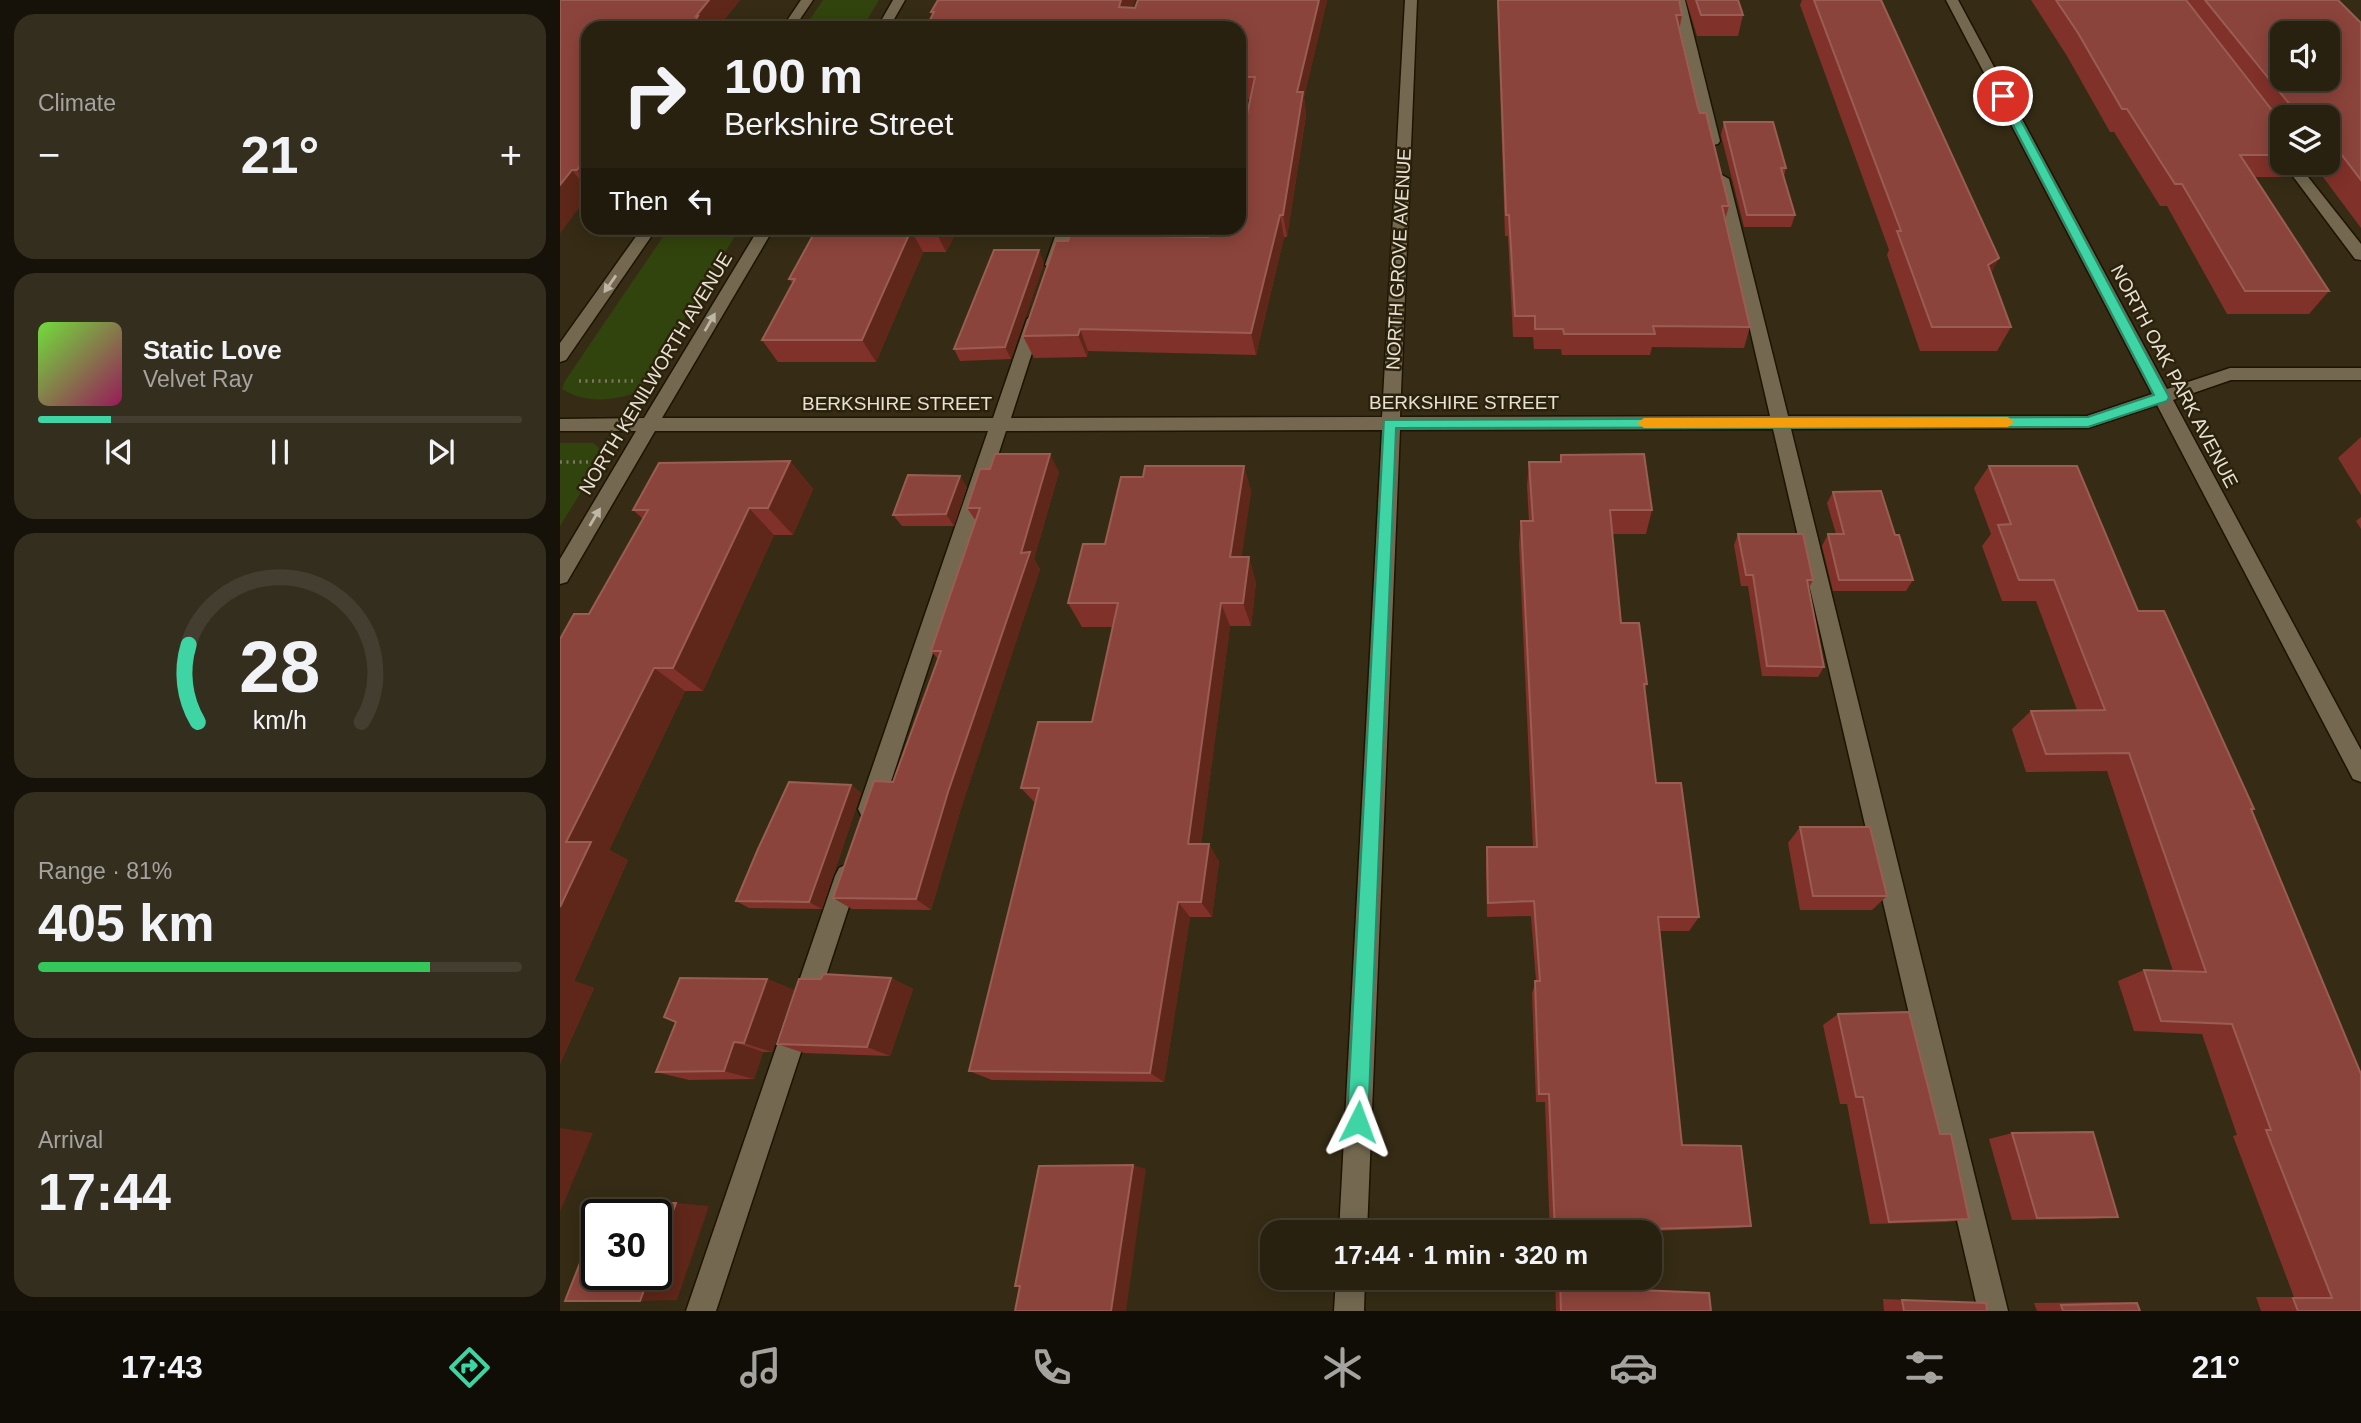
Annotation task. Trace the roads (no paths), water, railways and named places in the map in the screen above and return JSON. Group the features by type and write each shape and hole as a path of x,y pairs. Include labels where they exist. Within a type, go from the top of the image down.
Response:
{"street":[{"path":"793,21 807,0"},
{"path":"887,21 899,0"},
{"name":"NORTH GROVE AVENUE","path":"1354,1220 1411,0"},
{"path":"1679,0 1993,1311"},
{"name":"NORTH OAK PARK AVENUE","path":"1952,0 2361,772"},
{"path":"2299,175 2361,255"},
{"path":"560,356 644,235"},
{"name":"NORTH KENILWORTH AVENUE","path":"560,576 762,235"},
{"path":"864,827 1064,235"},
{"name":"BERKSHIRE STREET","path":"560,425 2088,422 2230,374 2361,374"},
{"path":"701,1311 855,853"},
{"path":"1349,1311 1350,1290"}]}
